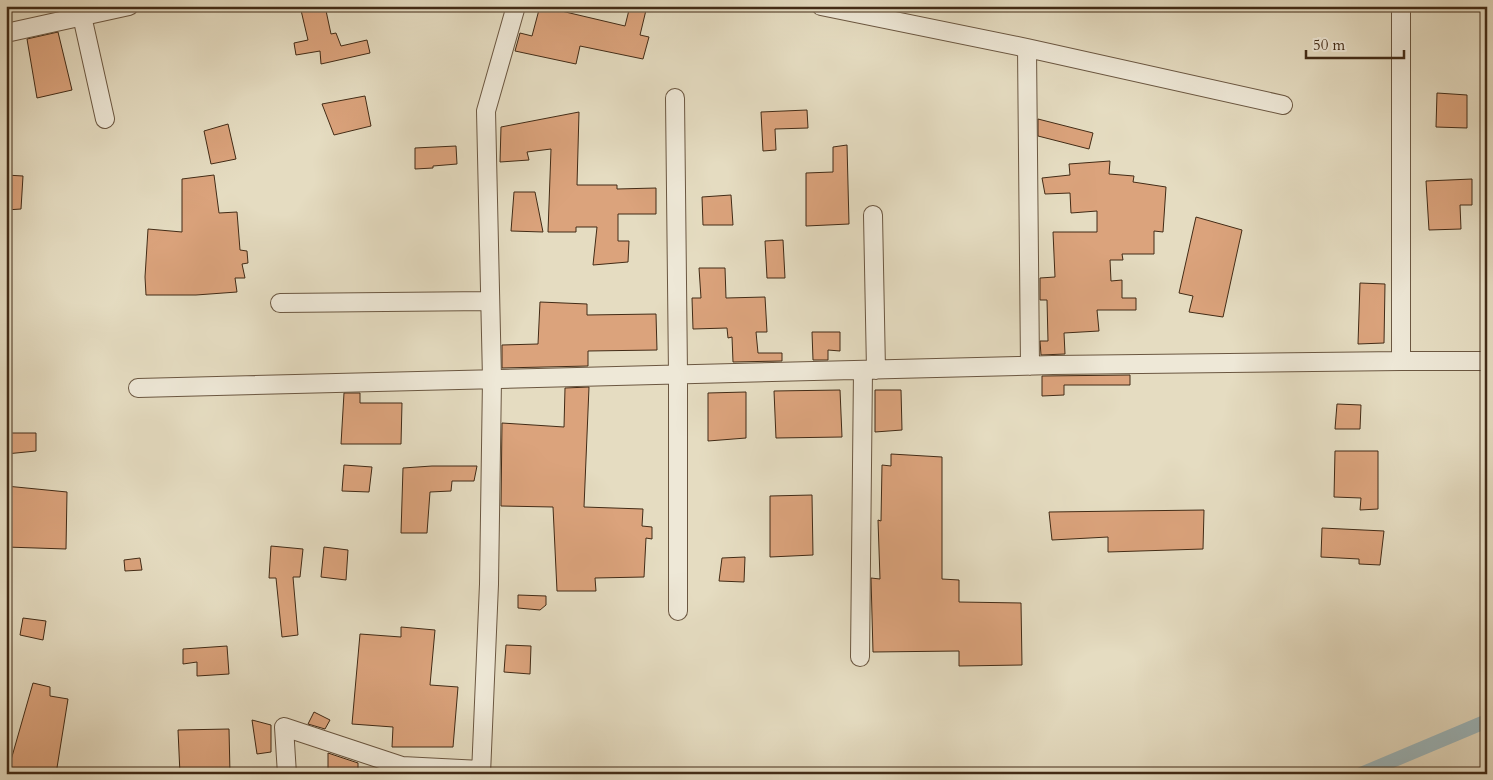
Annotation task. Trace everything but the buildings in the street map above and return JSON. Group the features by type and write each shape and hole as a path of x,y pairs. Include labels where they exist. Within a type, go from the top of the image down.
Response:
{"street":[{"path":"6,33 129,6"},
{"path":"287,774 284,727 402,766 481,772 489,584 492,379 486,111 516,6"},
{"path":"821,6 1027,48 1283,105"},
{"path":"1401,6 1402,361"},
{"path":"82,16 105,119"},
{"path":"1027,48 1030,366"},
{"path":"675,98 678,611"},
{"path":"860,657 870,370 873,214"},
{"path":"280,302 490,301"},
{"path":"138,388 1030,366 1402,361 1487,362"}],"waterway":[{"path":"1361,774 1487,721"}]}
